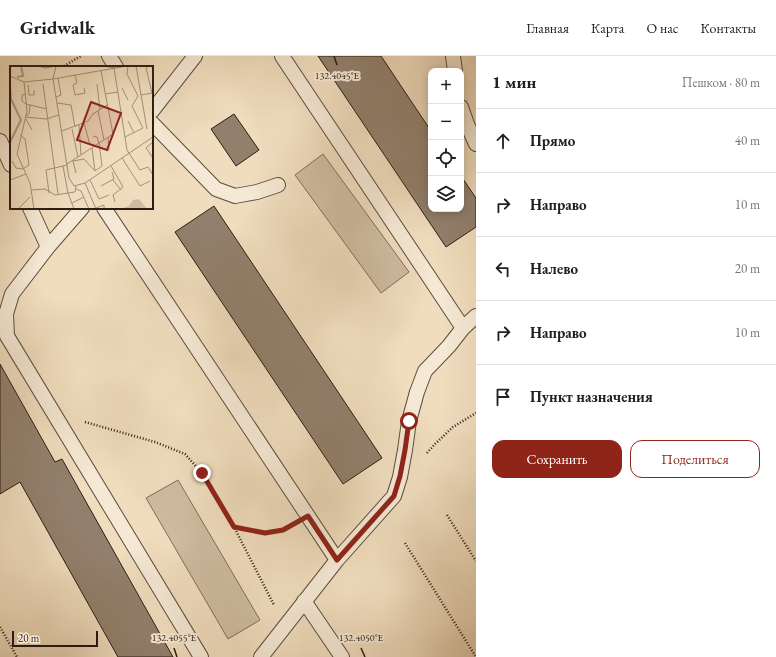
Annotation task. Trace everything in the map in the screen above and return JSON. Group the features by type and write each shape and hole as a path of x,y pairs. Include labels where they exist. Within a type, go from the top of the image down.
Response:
{"lane":[{"path":"109,56 115,66"},
{"path":"153,110 195,56"},
{"path":"282,56 463,328"},
{"path":"453,56 455,68"},
{"path":"464,116 476,144"},
{"path":"153,124 216,189 235,196 257,192 278,185"},
{"path":"0,141 10,164"},
{"path":"30,209 48,247"},
{"path":"81,209 48,247 12,294 6,314 7,336 202,657"},
{"path":"105,209 337,560"},
{"path":"261,657 337,560 394,496 400,476 409,421 417,392 425,371 463,328 476,316"},
{"path":"304,601 342,657"}],"path":[{"path":"64,66 81,56"},
{"path":"54,413 155,442 185,454 202,473 234,527 286,626"},
{"path":"427,454 453,427 476,413"},
{"path":"447,514 476,561"},
{"path":"234,527 265,533 283,530 308,516"},
{"path":"405,543 476,657"},
{"path":"0,627 17,657"}],"shaded area":[{"path":"323,154 409,272 381,293 295,175"},
{"path":"178,480 260,620 228,639 146,498"}],"building":[{"path":"318,56 381,56 428,126 428,212 464,212 464,180 476,198 476,227 446,247"},
{"path":"234,114 259,150 236,166 211,129"},
{"path":"214,206 382,458 343,484 175,232"},
{"path":"0,364 55,462 62,459 173,657 118,657 20,482 0,494"}],"route":[{"path":"202,473 234,527 265,533 283,530 308,516 337,560 394,496 400,476 409,421"}]}
